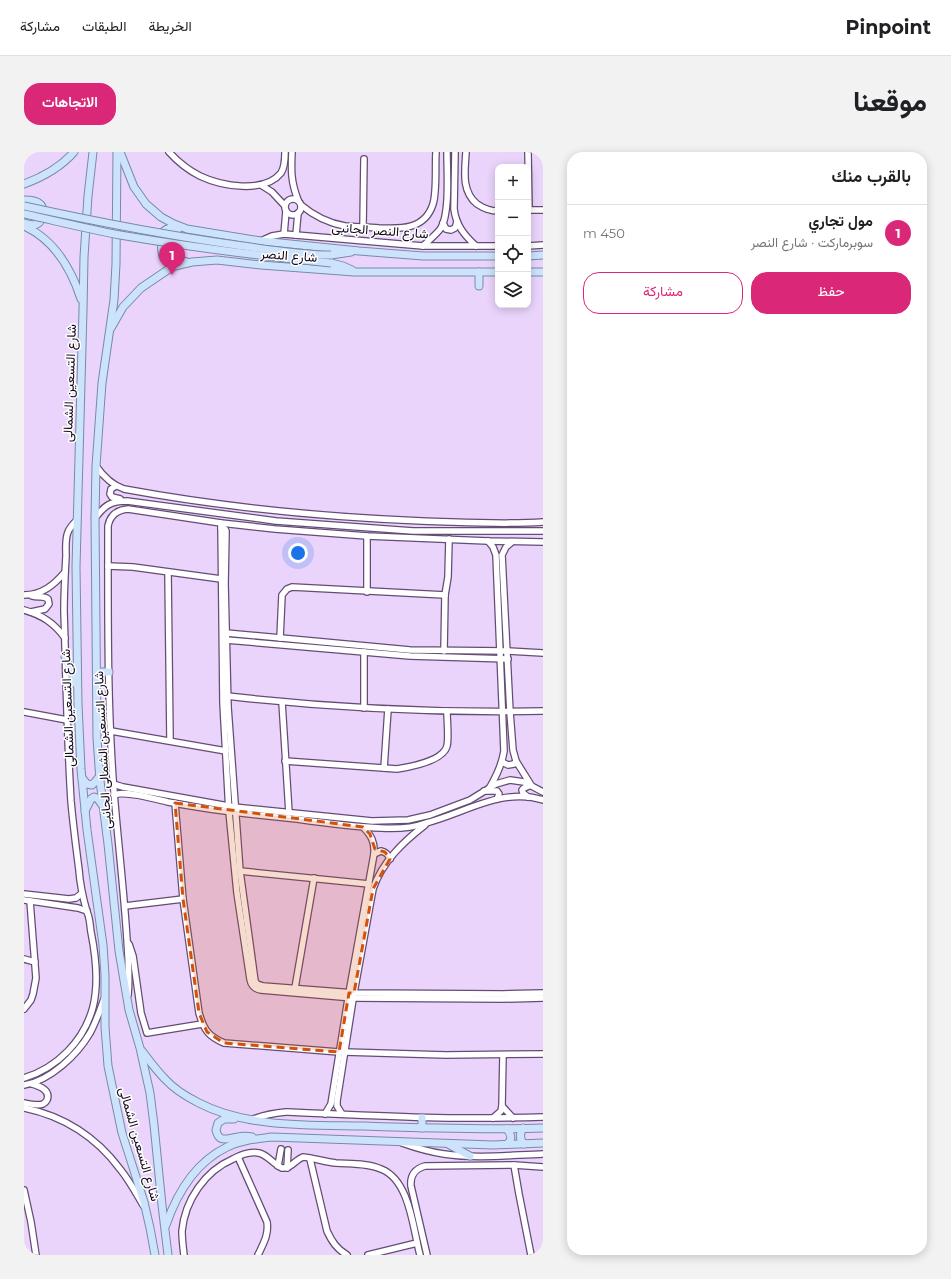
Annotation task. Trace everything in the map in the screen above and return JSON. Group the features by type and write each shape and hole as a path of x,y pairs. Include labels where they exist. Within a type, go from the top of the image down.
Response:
{"main road":[{"path":"24,184 55,169 74,152"},
{"name":"شارع التسعين الشمالى","path":"93,152 85,234 76,566 78,688 82,777 85,811 103,945 105,975 105,1039 110,1080 122,1133 146,1209 155,1255"},
{"name":"شارع التسعين الشمالى","path":"118,152 117,254 114,300 108,333 102,383 96,466 95,518 98,738 100,776 117,939 127,1000 140,1048 154,1121 168,1255"},
{"name":"شارع النصر","path":"118,152 134,187 146,204 167,221 194,230 261,241 358,251 423,256 495,256"},
{"path":"24,200 38,202 43,210 42,218 38,223 32,225 24,223"},
{"path":"24,206 112,225 169,235 268,249 331,255 358,251"},
{"path":"24,214 167,243 246,254 331,263 343,266 354,272"},
{"path":"24,226 41,236 60,255 74,279 83,305"},
{"path":"188,263 182,260 170,261 164,258 161,252 163,235 166,230 170,228 188,231 194,230"},
{"path":"531,256 543,255"},
{"name":"شارع النصر","path":"108,333 123,307 141,288 169,269 200,261 217,260 354,272 495,272"},
{"path":"479,272 479,286"},
{"path":"531,272 543,272"},
{"path":"65,657 78,688"},
{"path":"97,672 109,672"},
{"path":"82,777 88,784 92,785 100,776"},
{"path":"85,811 91,798 94,797 97,798 103,806"},
{"path":"140,1048 164,1079 178,1090 210,1108 251,1120 307,1124 422,1128 543,1128"},
{"path":"242,1118 224,1119 220,1121 216,1127 217,1134 220,1138 225,1140 245,1136 284,1144 396,1142 507,1144 543,1143"},
{"path":"422,1118 422,1128"},
{"path":"523,1128 520,1133 520,1137 524,1144"},
{"path":"507,1129 510,1133 511,1139 507,1144"},
{"path":"165,1227 179,1196 200,1166 228,1146 244,1141 258,1139"},
{"path":"446,1143 470,1156"}],"street":[{"path":"169,152 182,165 191,171 212,181 233,185 260,185 273,179 281,172 285,161 285,152"},
{"path":"292,152 291,173 294,189 301,208 298,214 296,235"},
{"path":"284,234 286,203 291,198 318,217 331,223 345,226 406,228 416,224 426,217 431,210 434,200 436,152"},
{"path":"423,246 436,235 444,223 447,210 447,152"},
{"path":"455,152 454,209 457,222 464,234 476,246"},
{"path":"466,152 465,182 470,196 480,206 495,210"},
{"path":"528,152 529,200"},
{"path":"363,227 364,159"},
{"path":"281,172 291,173"},
{"path":"260,185 272,192 285,209 292,215 298,214"},
{"path":"531,210 543,210"},
{"path":"444,223 445,227 451,230 455,228 457,222"},
{"name":"شارع النصر الجانبى","path":"261,241 272,236 284,234 423,246 495,246"},
{"path":"531,246 543,245"},
{"path":"96,466 102,474 116,486 129,490 222,505 314,514 429,521 516,523 543,522"},
{"path":"116,486 110,490 111,496 127,501 276,521 413,531 543,531"},
{"path":"95,518 103,508 112,502 127,501"},
{"name":"شارع التسعين الشمالى الجانبى","path":"127,1000 129,976 125,906 113,784 107,597 108,526 114,513 123,509 128,509 221,526"},
{"path":"24,1078 44,1069 65,1055 82,1034 91,1015 96,991 93,944 87,911 82,894 71,802 67,720 64,596 65,571 68,533 77,520"},
{"path":"413,531 416,527 414,520"},
{"path":"275,530 276,521"},
{"path":"429,521 427,527 429,531"},
{"path":"221,526 367,536 543,542"},
{"path":"221,526 221,579 232,809 238,893 251,984 255,988 261,990 351,995 503,996 543,998"},
{"path":"221,526 226,531 226,640 223,703 226,751 232,809 255,981 257,984 263,986 296,988 351,995"},
{"path":"367,536 367,592"},
{"path":"444,651 445,595 448,577 449,539"},
{"path":"488,541 493,547 496,555 504,751 502,762 490,788"},
{"path":"512,542 506,547 502,555 510,712 513,750 516,761 531,785"},
{"path":"108,566 133,567 221,579"},
{"path":"27,595 36,594 48,588 58,580 65,571"},
{"path":"168,572 170,740"},
{"path":"280,638 281,599 282,595 287,589 292,587 445,595"},
{"path":"27,595 45,597 49,602 47,608 31,612"},
{"path":"24,610 42,616 52,623 65,638"},
{"path":"226,633 410,650 543,653"},
{"path":"226,640 410,656 508,659"},
{"path":"364,652 364,708"},
{"path":"227,696 364,708 503,712 543,711"},
{"path":"282,702 289,813"},
{"path":"384,768 388,709"},
{"path":"285,761 397,769 415,766 444,752 447,747 447,711"},
{"path":"24,712 67,720"},
{"path":"111,731 170,740 226,751"},
{"path":"502,762 508,765 514,764 516,761"},
{"path":"113,784 232,809 372,821 408,820 430,815 470,800 490,788 510,780 524,782 543,792"},
{"path":"528,797 522,790 531,785"},
{"path":"484,792 497,791 499,794 497,799"},
{"path":"114,795 124,793 175,803 384,829 426,823 497,799 528,797 543,800"},
{"path":"175,803 183,899 199,1013 206,1032 214,1039 224,1042 342,1052 446,1055 543,1054"},
{"path":"351,995 373,889 378,876 390,859 407,840 426,823"},
{"path":"325,1114 331,1104 342,1052 375,847 370,834 363,827"},
{"path":"374,854 381,851 385,852 388,854 390,859"},
{"path":"240,871 369,884"},
{"path":"296,988 314,878"},
{"path":"24,894 69,900 82,894"},
{"path":"125,906 183,899"},
{"path":"24,1009 31,1000 35,988 35,962 27,900 78,908 87,911"},
{"path":"127,941 133,956 141,1013 147,1033 202,1024"},
{"path":"24,959 35,962"},
{"path":"503,996 543,993"},
{"path":"24,1085 32,1084 58,1069 79,1049 94,1024 105,996"},
{"path":"342,1052 337,1101 337,1106 342,1114"},
{"path":"494,1118 501,1111 502,1106 503,1055"},
{"path":"24,1103 41,1105 47,1101 48,1096 46,1091 32,1084"},
{"path":"502,1106 508,1115 513,1118"},
{"path":"24,1108 43,1112 60,1119 89,1137 120,1168 146,1209"},
{"path":"251,1120 273,1113 286,1112 422,1118 543,1117"},
{"path":"396,1142 420,1150 445,1154 470,1156 543,1154"},
{"path":"278,1166 284,1144"},
{"path":"284,1144 287,1168"},
{"path":"184,1255 182,1230 187,1208 200,1186 211,1172 224,1163 253,1152 264,1155 282,1168 287,1168 300,1158 310,1158 334,1163 372,1166 383,1169 392,1175 404,1193 420,1255"},
{"path":"238,1157 267,1222 268,1230 266,1238 258,1255"},
{"path":"310,1158 327,1231 331,1240 339,1250 347,1255"},
{"path":"514,1165 518,1194 531,1255"},
{"path":"427,1255 411,1186 414,1172 421,1167 426,1166 514,1165 543,1167"},
{"path":"24,1190 36,1255"},
{"path":"368,1255 417,1244"}],"highlighted area":[{"path":"175,803 363,827 370,834 375,849 385,852 390,859 373,889 354,993 349,993 339,1052 224,1043 207,1032 199,1013 183,899"}],"place":[{"name":"مول تجاري","path":"172,275"}]}
